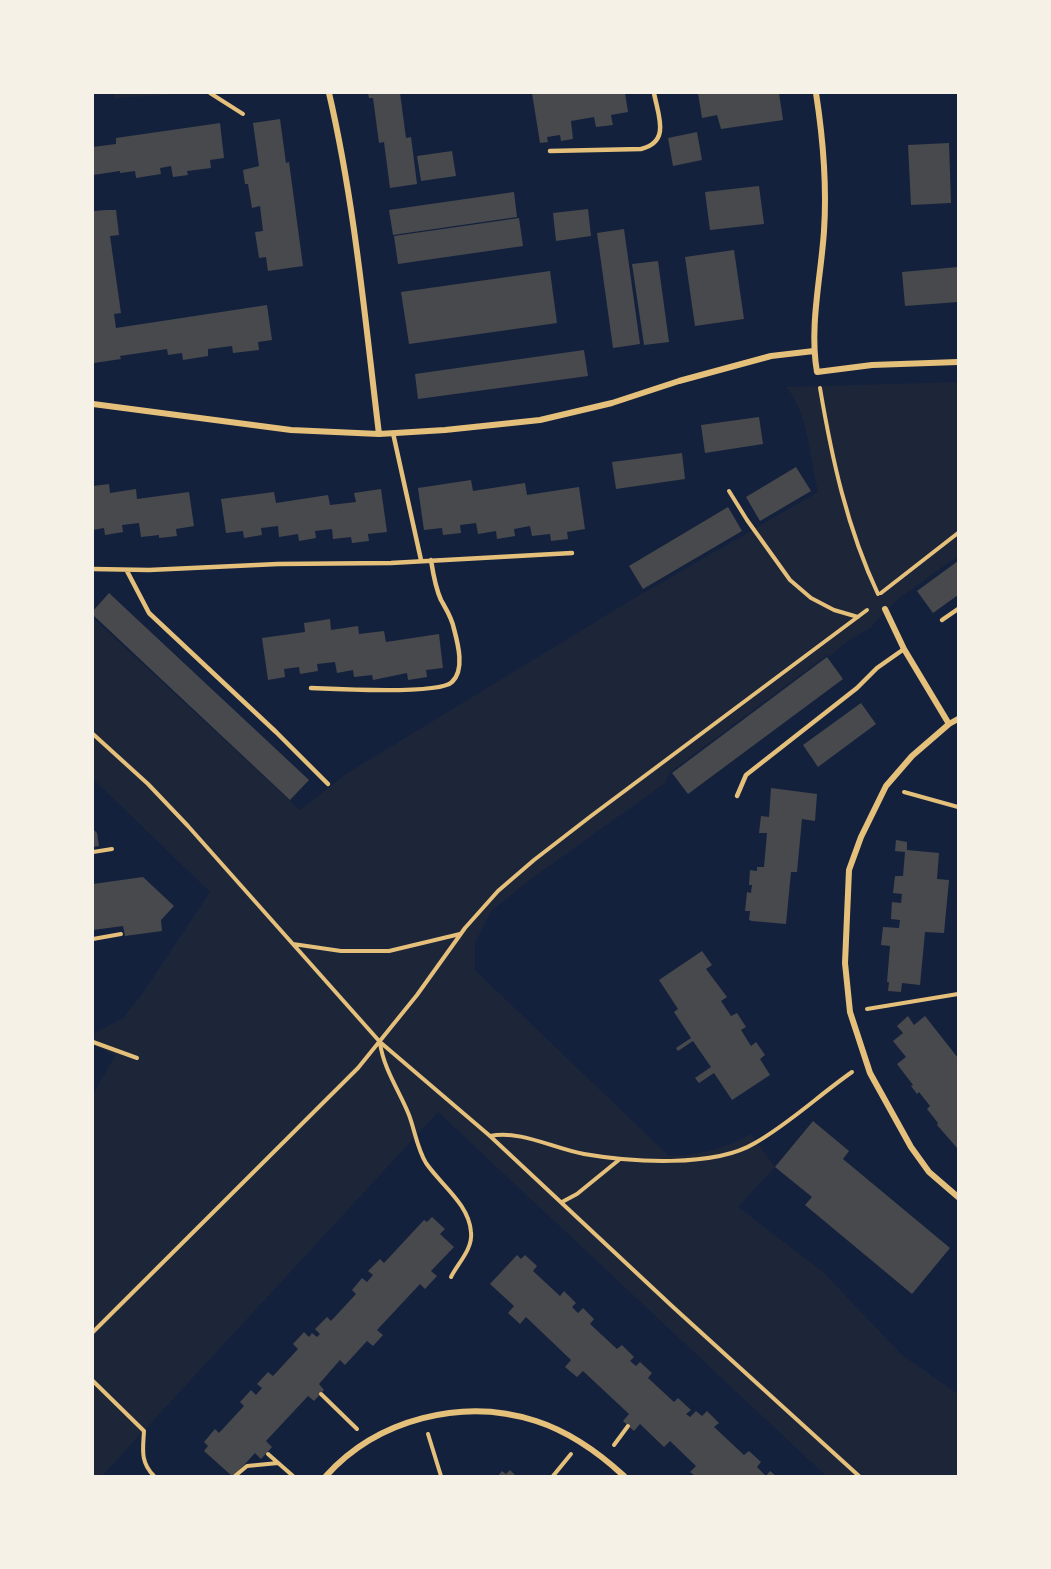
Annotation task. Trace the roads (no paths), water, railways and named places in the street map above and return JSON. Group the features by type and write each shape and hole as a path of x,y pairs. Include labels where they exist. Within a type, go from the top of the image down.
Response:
{"street":[{"path":"329,93 351,206 379,434"},
{"path":"816,93 822,136 824,228 814,351 818,372 872,365 958,362"},
{"path":"93,404 291,430 393,433 540,420 612,403 678,381 771,356 814,351"},
{"path":"885,609 904,649 949,724"},
{"path":"958,719 912,756 886,786 861,837 849,870 845,963 850,1012 870,1073 911,1147 929,1172 958,1197"},
{"path":"326,1476 346,1456 368,1440 423,1417 465,1412 515,1415 537,1421 572,1436 604,1458 624,1476"}],"lane":[{"path":"550,151 641,149 652,146 658,141 661,128 654,93"},
{"path":"393,433 421,560"},
{"path":"93,569 127,571 278,564 392,563 572,552"},
{"path":"311,688 365,691 427,689 447,686 452,682 458,670 459,650 454,626 440,598 431,560"},
{"path":"127,571 149,613 328,784"},
{"path":"942,620 958,609"},
{"path":"737,796 747,775 904,649"}]}
